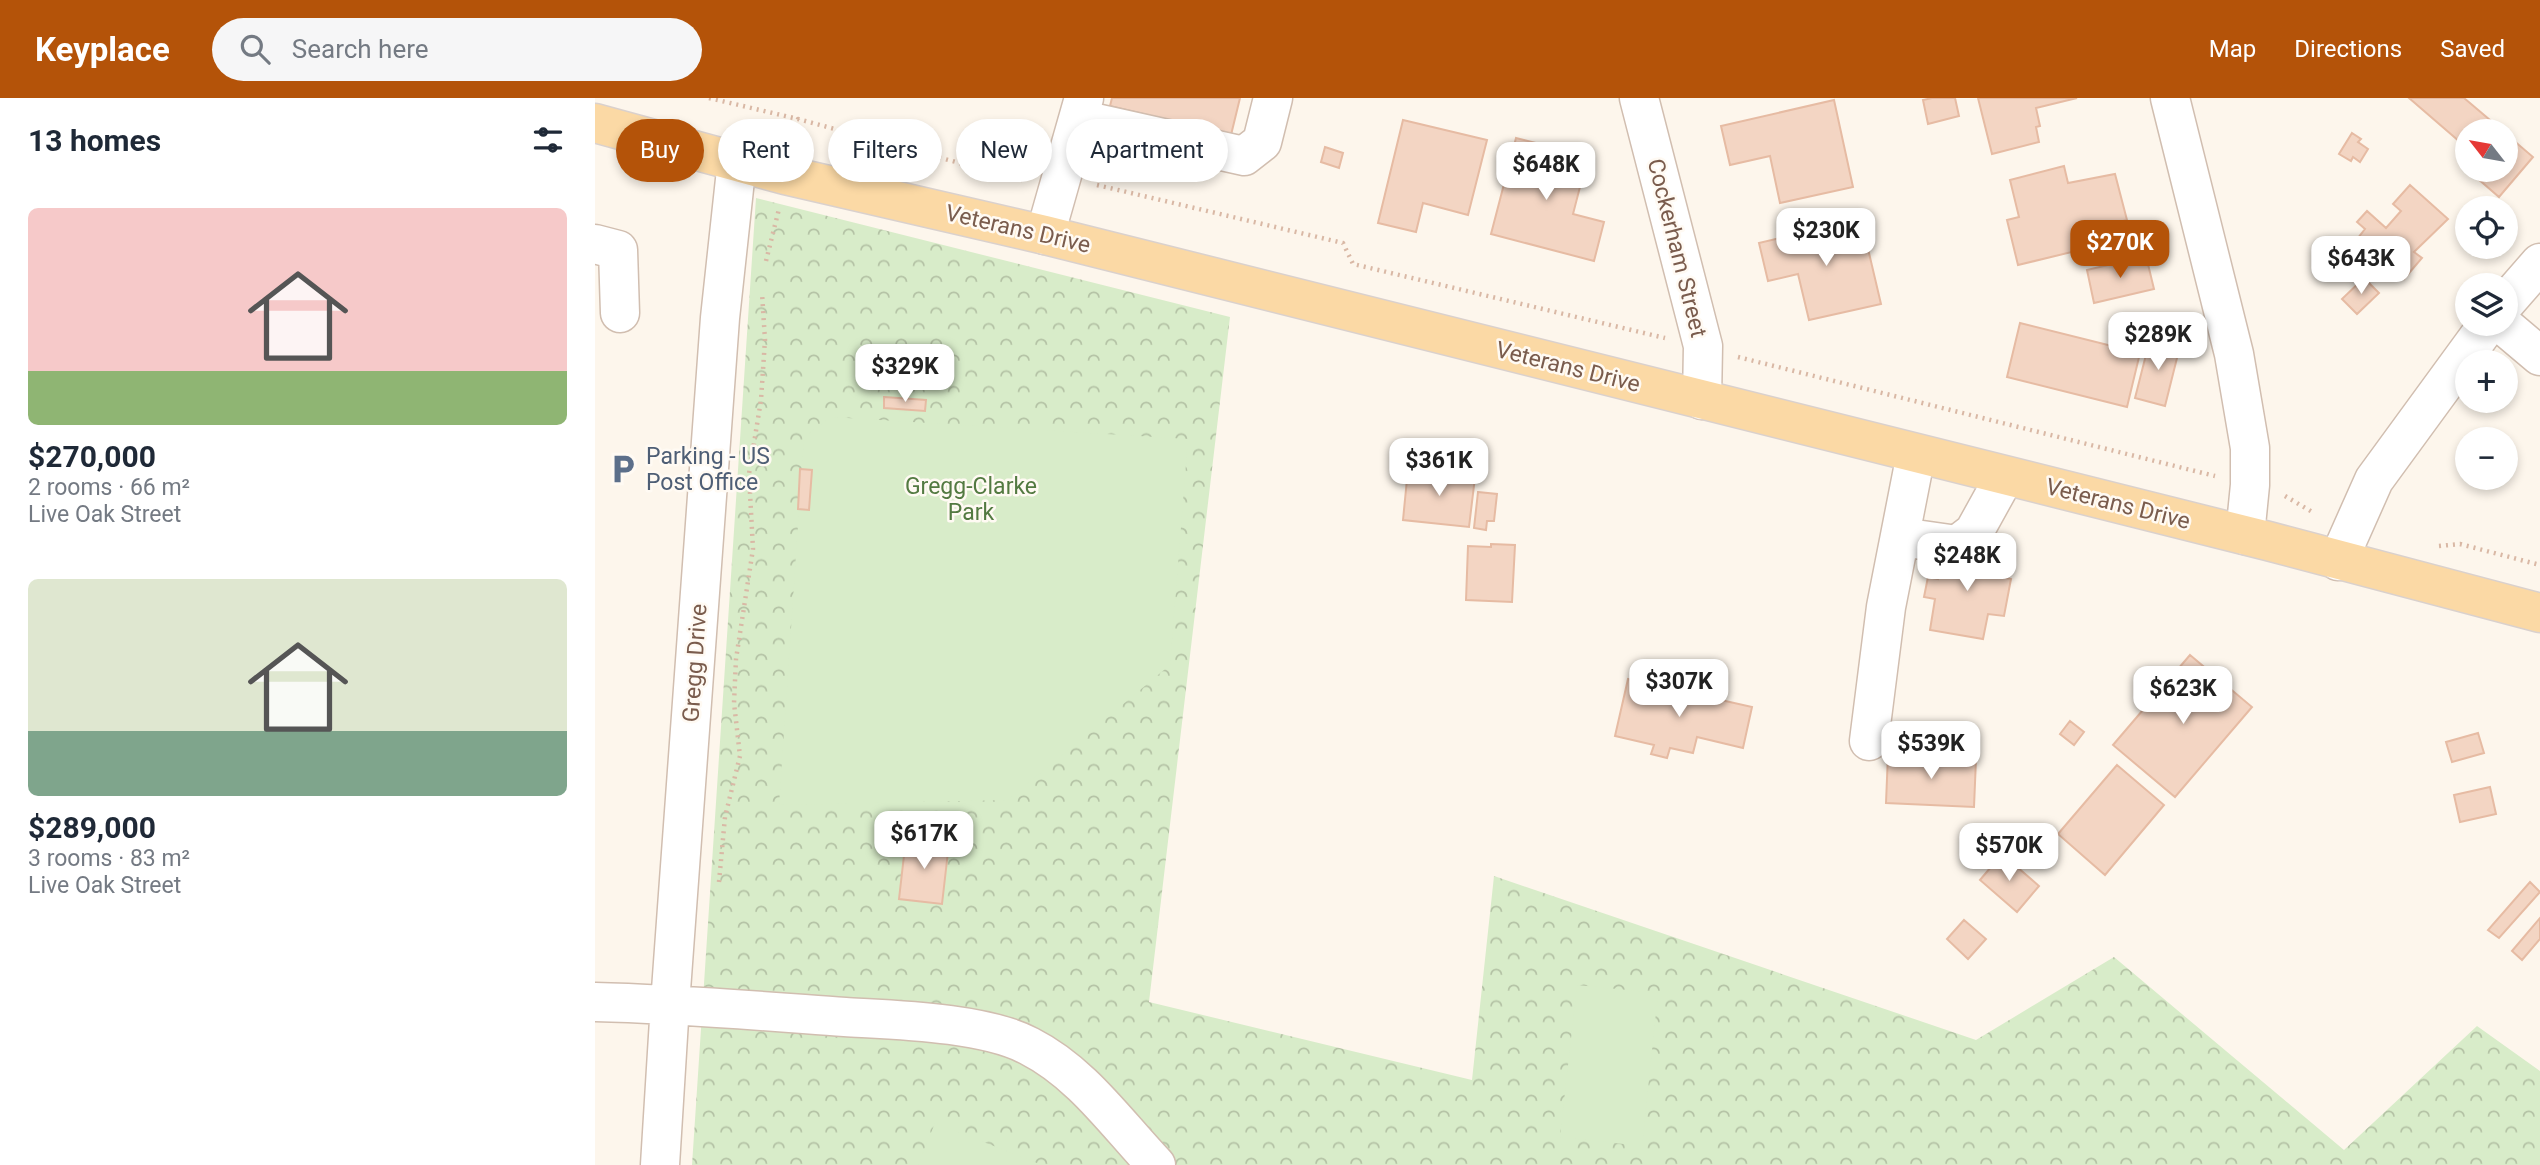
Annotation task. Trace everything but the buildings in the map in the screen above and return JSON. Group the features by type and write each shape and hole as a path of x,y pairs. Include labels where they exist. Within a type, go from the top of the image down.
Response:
{"main road":[{"name":"Veterans Drive","path":"595,123 718,157"},
{"name":"Veterans Drive","path":"811,182 1045,235 2245,535 2540,613"}],"street":[{"path":"1045,235 1081,108 1244,156 1262,142 1273,98"},
{"name":"Cockerham Street","path":"1639,98 1703,346 1702,400"},
{"path":"2170,98 2234,354 2250,448 2250,485 2245,535"},
{"name":"Gregg Drive","path":"660,1165 720,318 735,182"},
{"path":"595,244 618,250 620,313"},
{"path":"2518,288 2540,263"},
{"path":"2338,561 2374,480 2479,336"},
{"path":"2516,336 2540,356"},
{"path":"1869,741 1886,607 1916,454"},
{"path":"1901,537 1958,545 1974,531 2005,476"},
{"path":"595,1002 670,1004 905,1021 981,1030 1027,1044 1068,1070 1156,1165"}],"path":[{"path":"709,98 798,119"},
{"path":"814,123 1027,181 1100,186 1343,243 1353,264 1666,338"},
{"path":"765,262 781,201"},
{"path":"718,895 725,817 740,756 734,702 736,659 753,549 749,474 761,400 765,340 762,286"},
{"path":"1732,355 2222,478"},
{"path":"2275,489 2321,517"},
{"path":"2432,547 2460,544 2540,565"}],"green space":[{"name":"Gregg-Clarke Park","path":"756,198 1230,317 1149,1002 1472,1080 1494,876 1976,1040 2114,957 2344,1150 2477,1026 2540,1071 2540,1165 692,1165"},
{"path":"831,417 1188,439 1170,665 1008,800 779,805 804,437"},
{"path":"1577,985 1658,993 1642,1146 1560,1137"},
{"path":"935,1123 1042,1165 918,1165"}],"place":[{"name":"Parking - US Post Office","path":"623,469"}]}
